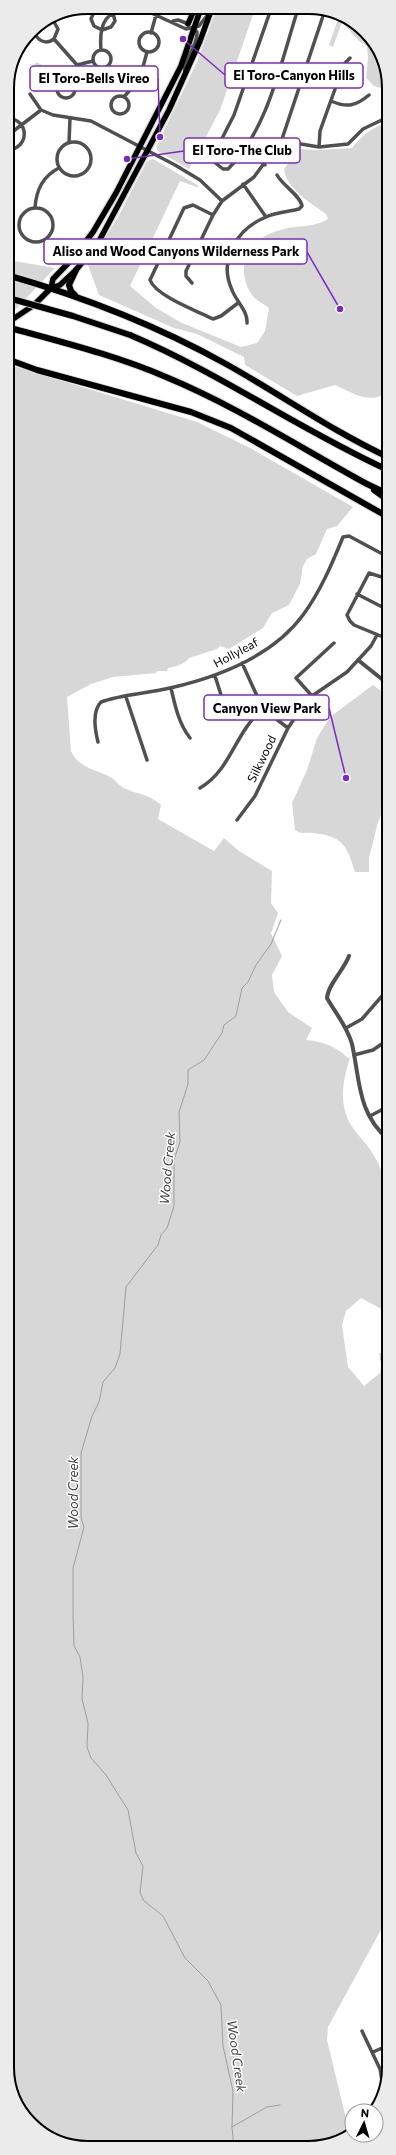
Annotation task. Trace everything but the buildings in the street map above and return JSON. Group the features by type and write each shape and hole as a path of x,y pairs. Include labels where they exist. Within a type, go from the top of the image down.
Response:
{"highway":[{"path":"76,270 69,282 69,288 78,297"},
{"path":"14,278 78,297 155,327 224,362 342,432 382,454"},
{"path":"14,300 73,316 130,335 172,353 337,445 382,467"},
{"path":"14,329 105,354 200,392 382,491"},
{"path":"14,362 37,370 211,419 259,443 382,514"},
{"path":"367,484 382,495"}],"main road":[{"path":"188,24 192,14"},
{"path":"51,288 53,280 75,256 97,226 181,66 199,14"},
{"path":"14,318 34,305 51,288 60,285 76,270 98,243 186,75 209,14"}],"street":[{"path":"93,14 91,19 94,26 102,30 108,29 113,24 114,14"},
{"path":"101,50 103,23 113,14"},
{"path":"151,33 156,15 173,21 186,29 194,29 201,25 208,14"},
{"path":"269,14 237,108 213,156 213,160 223,169 228,169 245,149 254,135 272,90 296,14"},
{"path":"192,283 186,276 186,271 213,215 222,200 243,184 254,178 282,139 323,15"},
{"path":"173,21 178,20 188,24 197,32 196,39 185,67 186,75"},
{"path":"36,36 40,40 48,42 54,39 58,29 54,22"},
{"path":"151,33 157,36 159,43 154,51 147,52 140,46 139,40 142,35 151,33"},
{"path":"54,39 77,65"},
{"path":"101,50 107,51 111,56 110,65 102,68 96,66 93,61 94,55 101,50"},
{"path":"124,97 140,78 147,52"},
{"path":"319,147 320,130 344,64 350,58"},
{"path":"69,81 77,65 93,61"},
{"path":"63,81 69,81 73,84 74,92 70,96 62,97 58,93 58,84 63,81"},
{"path":"30,94 41,110 53,115 91,121 148,150 200,180 222,200"},
{"path":"331,101 343,106 351,106 360,102 369,95"},
{"path":"119,96 124,97 128,102 128,110 120,114 115,112 111,104 114,99 119,96"},
{"path":"14,130 41,110"},
{"path":"68,143 70,118"},
{"path":"14,120 21,124 24,129 24,139 18,148 14,149"},
{"path":"282,139 319,147 348,144 363,129 382,120"},
{"path":"68,143 80,143 88,150 91,160 90,166 83,174 72,177 67,175 59,168 57,159 59,151 68,143"},
{"path":"245,149 264,165"},
{"path":"35,208 39,188 52,171 59,168"},
{"path":"247,322 246,313 238,303 228,280 229,254 241,234 266,217 299,209 302,206 301,201 282,185 277,175"},
{"path":"243,184 266,217"},
{"path":"213,215 193,205 188,205 184,208 150,280 153,286 159,290 184,305 213,319 221,316 238,303"},
{"path":"35,208 45,210 49,214 53,224 50,234 42,241 37,242 26,239 22,236 18,226 21,216 29,209 35,208"},
{"name":"Hollyleaf","path":"98,742 95,729 98,705 105,700 171,688 215,676 264,650 302,617 313,601 343,537 349,536 382,554"},
{"path":"382,576 373,572 366,576 347,615 354,625 382,637"},
{"path":"357,594 382,607"},
{"name":"Silkwood","path":"237,820 255,796 288,728 312,696 347,672 371,646 377,636"},
{"path":"312,696 297,681 297,675 323,656 334,643"},
{"path":"358,660 382,679"},
{"path":"242,663 263,709 288,728"},
{"path":"215,676 222,698"},
{"path":"171,688 177,713 185,731 190,738"},
{"path":"126,697 147,760"},
{"path":"200,788 216,776 247,724 263,709"},
{"path":"349,956 346,965 327,992 327,998 346,1028 354,1055 358,1088 370,1116 382,1131"},
{"path":"346,1028 362,1019 382,996"},
{"path":"354,1055 373,1050 382,1044"},
{"path":"370,1116 382,1110"},
{"path":"362,2031 373,2052 381,2079"},
{"path":"373,2052 382,2048"}],"shaded area":[{"path":"215,14 253,14 220,110 189,169 158,151 156,147 196,64"},
{"path":"337,20 342,22 333,47 329,45"},
{"path":"343,23 357,32 370,47 378,64 382,88 374,86 366,78 368,58 367,46 359,41"},
{"path":"36,62 42,65 36,77 30,73"},
{"path":"382,125 382,395 371,398 359,396 335,385 297,396 245,365 244,357 197,334 174,328 99,295 88,265 118,217 147,161 153,159 199,186 197,187 180,181 130,286 156,308 182,323 241,347 257,343 265,331 269,308 253,297 246,284 244,273 248,253 262,238 272,233 284,229 317,224 328,219 326,214 306,200 294,189 286,176 284,169 299,149 317,150 352,148 368,132"},
{"path":"14,261 55,268 14,311"},
{"path":"14,366 197,422 252,449 353,507 337,526 327,529 316,554 307,559 303,566 300,584 289,605 272,613 263,628 229,649 220,646 217,649 189,658 182,664 168,668 167,671 113,677 91,684 67,697 71,751 79,762 112,778 124,788 147,796 156,801 161,805 158,819 214,851 224,838 239,851 272,871 271,903 278,913 271,933 282,956 272,975 274,992 288,1012 312,1028 306,1040 329,1045 348,1058 350,1057 343,1090 345,1111 349,1122 377,1161 382,1172 382,1309 361,1298 346,1311 342,1325 348,1367 364,1386 380,1373 381,1365 379,1353 382,1353 382,1928 328,2027 327,2040 344,2110 344,2132 332,2137 318,2140 73,2140 51,2131 32,2116 20,2096 15,2077"},
{"path":"373,685 382,692 382,813 378,822 369,858 369,872 355,872 346,849 337,840 323,834 302,833 295,830 292,803 307,770 317,738 330,717"}],"waterway":[{"name":"Wood Creek","path":"233,2141 232,2127 233,2091 223,2046 221,2005 208,1981 185,1958 163,1916 144,1901 140,1893 143,1866 136,1853 128,1810 106,1775 91,1758 87,1747 88,1723 82,1699 83,1677 80,1657 74,1646 73,1568 84,1527 81,1518 81,1453 92,1416 99,1402 103,1382 115,1368 120,1354 126,1287 158,1245 161,1235 167,1228 174,1206 174,1160 180,1142 179,1112 188,1084 188,1070 204,1060 222,1033 224,1025 236,1016 242,988 248,982 256,965 271,944 281,920"},
{"path":"232,2127 267,2107 280,2105"}],"place":[{"name":"El Toro-Canyon Hills","path":"183,39"},
{"name":"El Toro-Bells Vireo","path":"160,137"},
{"name":"El Toro-The Club","path":"127,159"},
{"name":"Aliso and Wood Canyons Wilderness Park","path":"340,309"},
{"name":"Canyon View Park","path":"346,778"}]}
